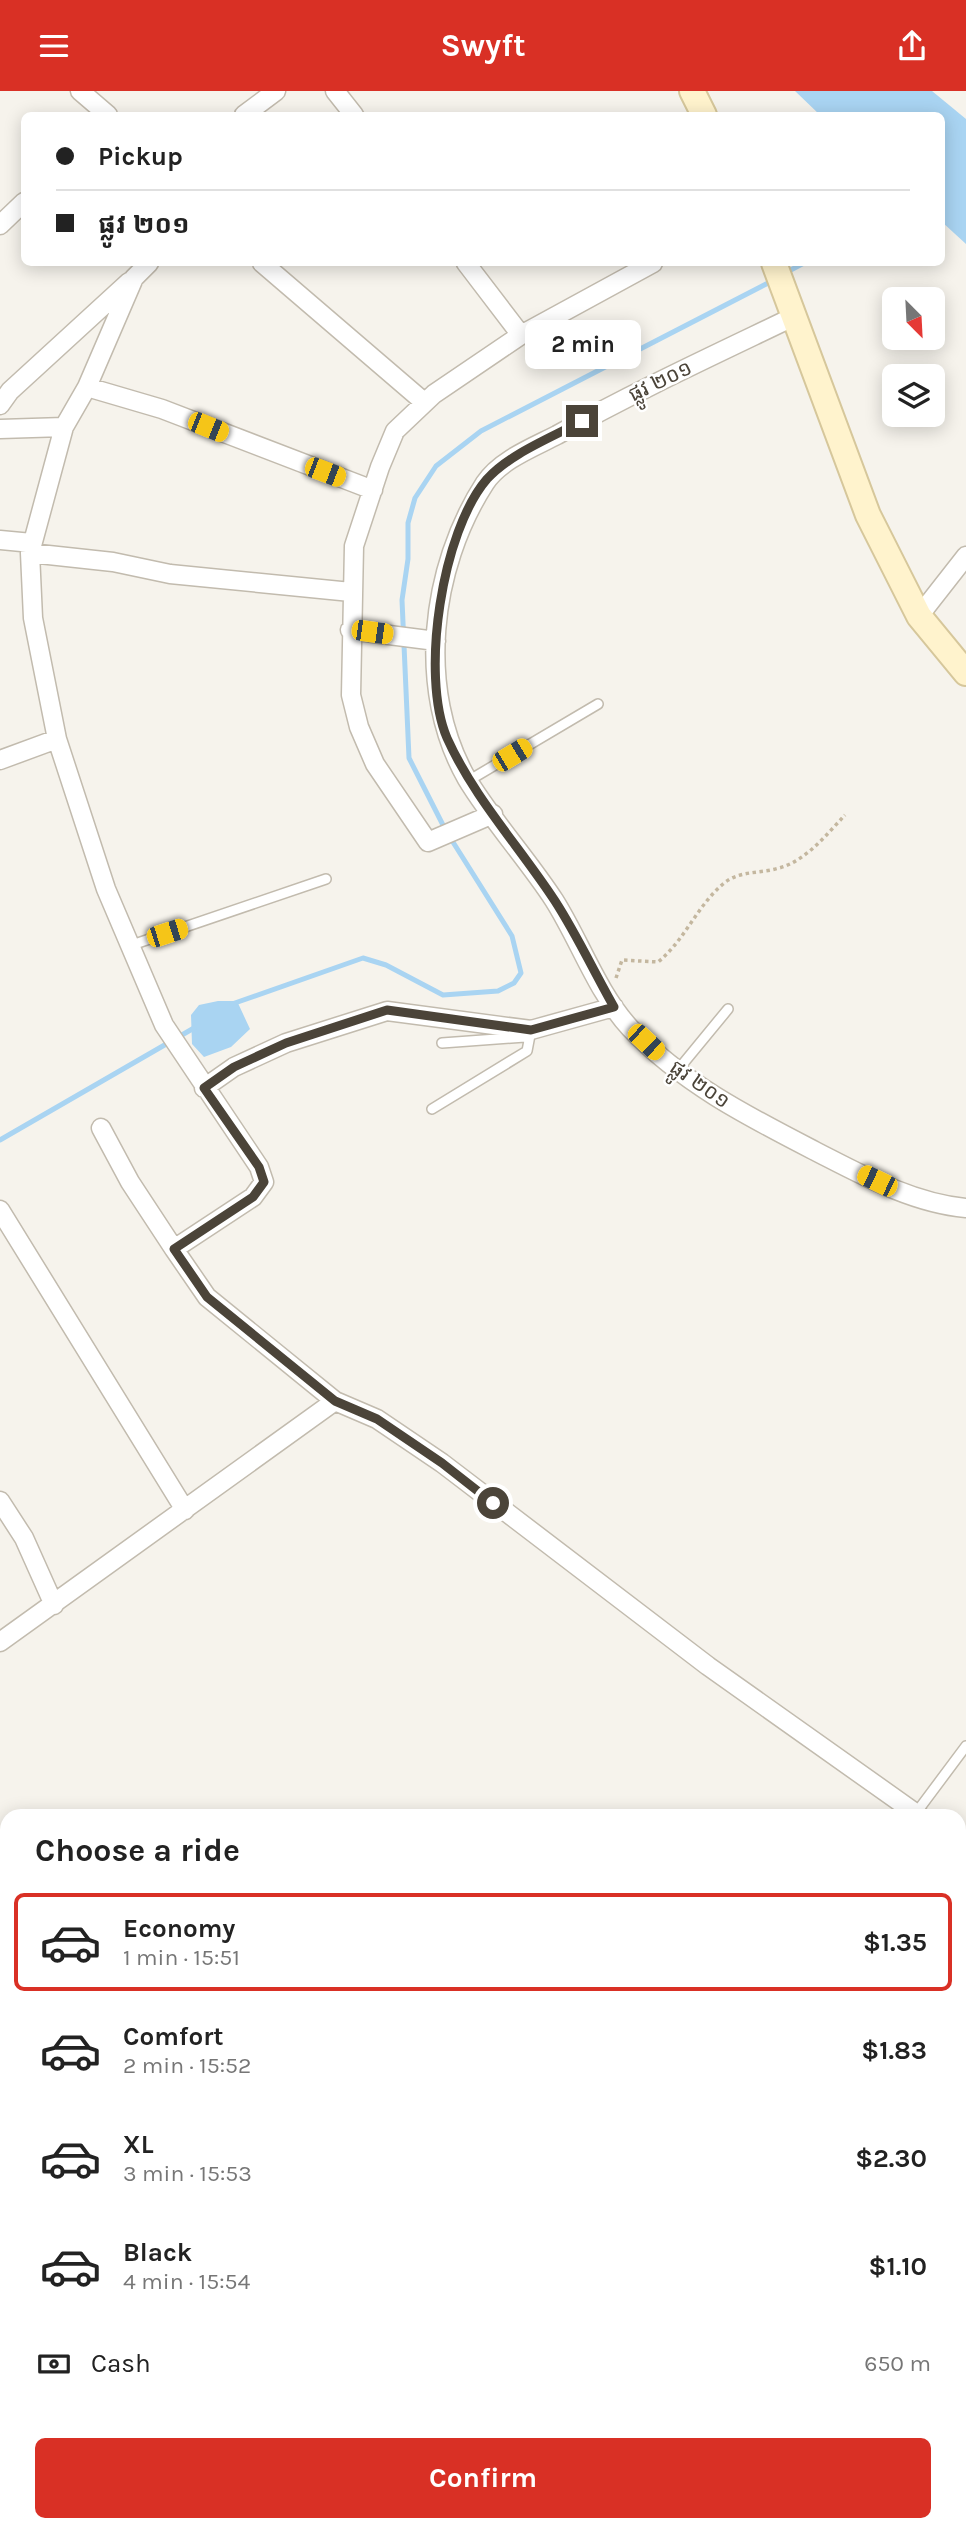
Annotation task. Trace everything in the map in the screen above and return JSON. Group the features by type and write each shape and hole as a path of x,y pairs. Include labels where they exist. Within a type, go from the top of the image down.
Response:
{"street":[{"path":"80,91 104,112"},
{"path":"248,112 276,91"},
{"path":"335,91 352,112"},
{"path":"692,91 702,112"},
{"path":"0,225 21,205"},
{"path":"0,405 10,391 146,266"},
{"path":"265,266 424,402"},
{"path":"468,266 521,335"},
{"path":"493,814 428,842 375,764 359,727 351,695 350,630 354,546 395,431 424,402 521,335 648,266"},
{"path":"775,266 868,515 919,616 966,673"},
{"path":"134,278 87,387 64,427 31,548 33,618 57,739 106,890 167,1029 259,1167 264,1182 253,1197 174,1249"},
{"name":"ផ្លូវ ២០១","path":"791,310 514,458 487,479 449,554 436,641 437,695 446,734 468,781 555,901 611,1001 630,1027 677,1071 740,1112 897,1191 966,1208"},
{"path":"87,387 162,409 373,490"},
{"path":"0,429 64,427"},
{"path":"0,540 180,575 351,592"},
{"path":"919,616 966,556"},
{"path":"350,630 436,641"},
{"path":"0,760 57,739"},
{"path":"204,1088 234,1067 286,1043 387,1010 530,1033 611,1001"},
{"path":"101,1128 130,1182 207,1297 335,1401 377,1419 442,1463 708,1666 910,1809"},
{"path":"0,1210 185,1510"},
{"path":"0,1642 335,1401"},
{"path":"0,1501 24,1538 54,1605"}],"lane":[{"path":"468,781 598,704"},
{"path":"129,946 326,879"},
{"path":"677,1071 729,1009"},
{"path":"432,1109 520,1057 527,1051 530,1033 442,1043"},
{"path":"922,1809 966,1746"}],"path":[{"path":"611,1001 622,960 658,962 670,952 702,906 725,882 744,873 782,868 817,844 845,815"}],"water":[{"path":"795,91 932,91 966,119 966,244 945,225 945,112 817,112"},
{"path":"237,1001 250,1029 231,1047 204,1057 192,1044 191,1015 199,1005"}],"waterway":[{"path":"785,273 798,266"},
{"path":"232,1004 363,958 386,965 443,995 498,991 514,983 521,973 512,936 446,831 409,758 402,600 408,559 408,523 415,498 436,466 481,431 774,280"},
{"path":"0,1140 194,1028"}],"route":[{"path":"493,1503 442,1463 377,1419 335,1401 207,1297 174,1249 253,1197 264,1182 259,1167 204,1088 234,1067 286,1043 387,1010 531,1030 614,1007 555,901 468,781 446,734 437,695 436,641 449,554 463,522 487,479 514,458 582,421"}]}
